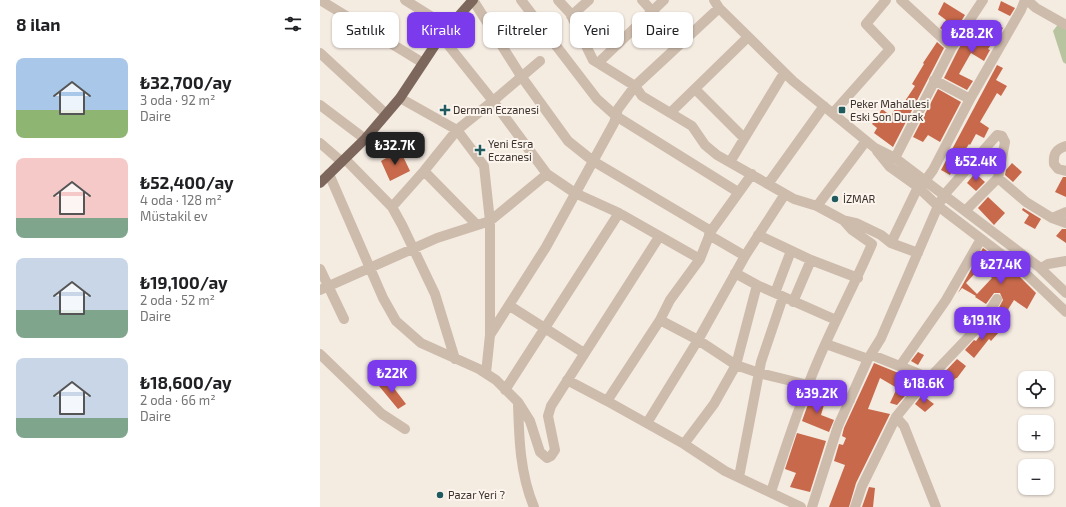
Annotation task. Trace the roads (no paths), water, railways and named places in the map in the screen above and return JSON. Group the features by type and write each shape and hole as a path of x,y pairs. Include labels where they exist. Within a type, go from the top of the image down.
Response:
{"main road":[{"path":"462,12 473,0"},
{"path":"320,183 365,139 400,98 433,48"}],"street":[{"path":"320,0 423,63"},
{"path":"405,0 424,12"},
{"path":"473,0 521,76 568,141 593,161 745,256"},
{"path":"521,0 597,100 616,116 738,192"},
{"path":"558,0 570,15"},
{"path":"576,12 589,0"},
{"path":"642,0 652,12 664,0"},
{"path":"833,113 890,49 866,24 886,0"},
{"path":"900,0 952,46"},
{"path":"895,158 952,46 983,0"},
{"path":"892,243 921,184 933,170 1026,0 1036,8 1066,25"},
{"path":"693,30 717,4 784,72 875,148 890,167 944,195 1041,268 1066,292"},
{"path":"598,63 632,31"},
{"path":"670,113 748,37"},
{"path":"451,48 493,101 547,174 575,193 619,213 700,259"},
{"path":"587,48 593,60 635,86 642,96 692,126 705,145 717,155 794,199 817,206 843,220 856,223 881,235 892,243 918,253"},
{"path":"490,335 510,306 546,247 614,123 618,109 635,86 676,48"},
{"path":"320,53 386,114"},
{"path":"392,207 424,171 457,130 540,61"},
{"path":"730,162 784,72"},
{"path":"934,80 970,100"},
{"path":"695,89 744,138"},
{"path":"400,98 457,130 484,166 490,220 490,335 486,373"},
{"path":"320,105 365,139"},
{"path":"768,184 824,106"},
{"path":"812,507 838,426 918,253 938,206 944,195 997,135 1002,136 1005,142 998,178 965,211"},
{"path":"817,206 866,140"},
{"path":"320,143 343,161 392,207 414,248 435,294 455,359"},
{"path":"1066,146 1055,152 1054,164 1058,169 1066,170"},
{"path":"875,148 895,158 921,184 938,206 1022,270 1066,312"},
{"path":"424,171 477,225"},
{"path":"329,174 370,268 396,321 421,343 455,359 479,368 496,380 518,402 530,421 540,452 547,458 551,456 555,450 548,416 551,406 659,237"},
{"path":"324,288 437,238 490,220 547,174"},
{"path":"607,401 660,320 670,300 700,259 710,233 752,174"},
{"path":"998,178 1026,202 1052,218 1066,223"},
{"path":"647,423 698,340 745,256 785,194"},
{"path":"1052,218 1066,212"},
{"path":"505,390 619,213"},
{"path":"770,492 808,385 836,320 858,278 872,244 852,230 843,220"},
{"path":"758,236 811,260 858,278"},
{"path":"900,366 946,300 981,239"},
{"path":"739,477 761,362 792,251"},
{"path":"793,302 811,260"},
{"path":"1041,268 1048,264 1066,261"},
{"path":"320,269 324,288 344,319"},
{"path":"735,273 793,302 836,320"},
{"path":"684,444 714,404 736,364 757,285"},
{"path":"856,507 862,486 896,417 928,378 981,324 997,299"},
{"path":"510,306 584,353"},
{"path":"660,320 698,340 736,364 759,373 808,385 850,400"},
{"path":"826,344 900,366 928,378"},
{"path":"320,354 382,414 405,429"},
{"path":"567,380 684,444 725,471 801,507"},
{"path":"518,402 520,444 524,474 534,507"},
{"path":"896,417 904,426 936,507"}],"place":[{"name":"Derman Eczanesi","path":"445,110"},
{"name":"Peker Mahallesi Eski Son Durak","path":"842,110"},
{"name":"Yeni Esra Eczanesi","path":"480,150"},
{"name":"İZMAR","path":"835,199"},
{"name":"Pazar Yeri ?","path":"440,495"}]}
